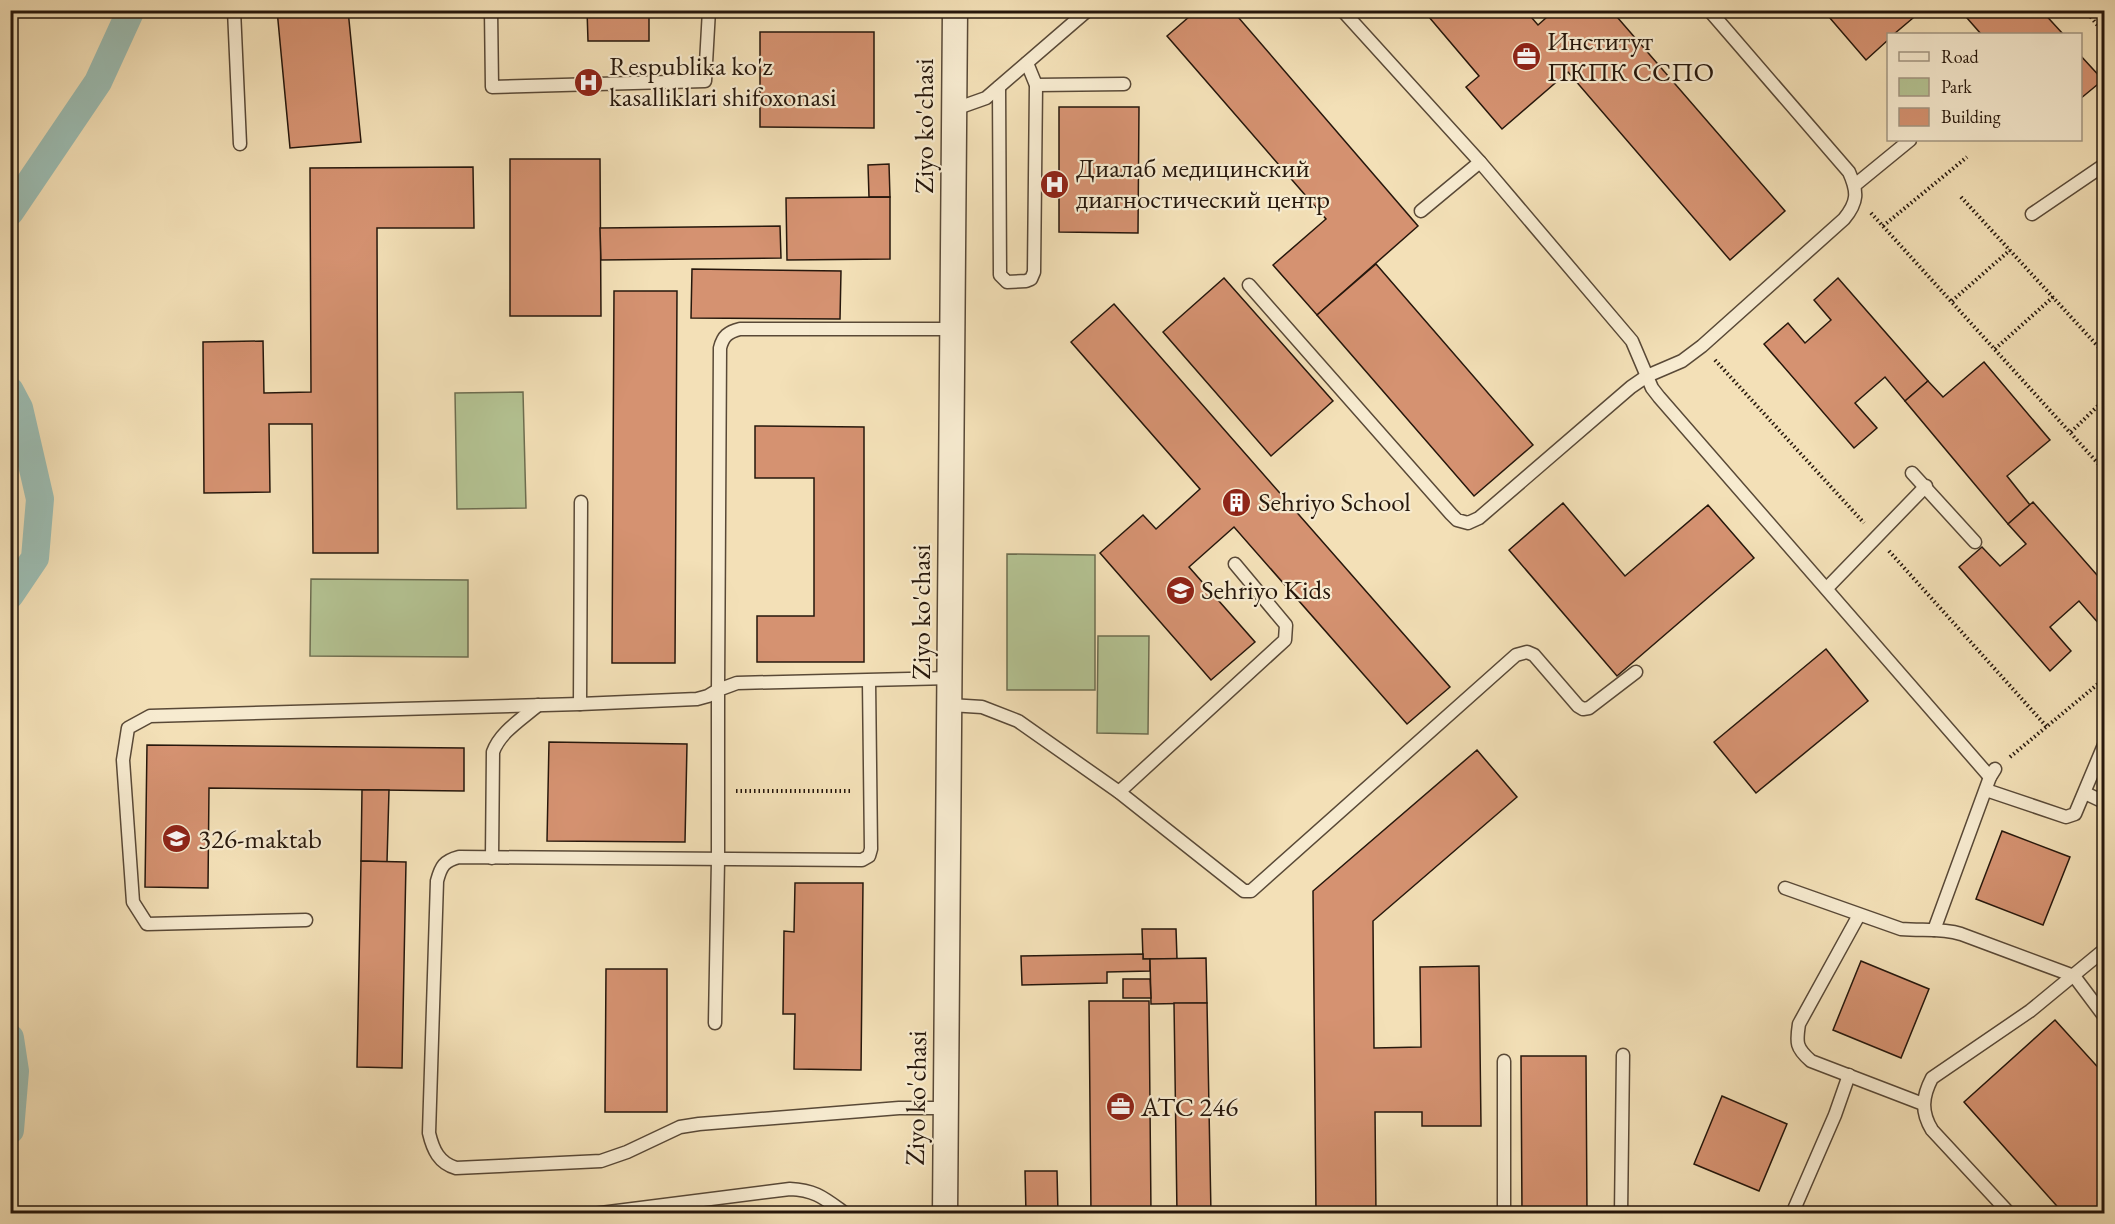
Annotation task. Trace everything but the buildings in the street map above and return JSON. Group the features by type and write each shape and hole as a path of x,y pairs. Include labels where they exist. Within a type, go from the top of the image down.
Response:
{"street":[{"name":"Ziyo ko'chasi","path":"945,1214 955,10"}],"lane":[{"path":"234,10 240,144"},
{"path":"491,10 492,87 705,81 709,10"},
{"path":"955,110 986,98 1088,10"},
{"path":"1342,10 1480,162 1632,341 1652,388 1659,397 1993,773 1935,930"},
{"path":"1250,285 1451,514 1457,520 1468,523 1479,518 1631,387 1647,376 1682,361 1702,346 1844,219 1852,209 1856,200 1855,185 1849,172 1709,10"},
{"path":"999,87 1000,275 1007,282 1026,281 1031,279 1034,272 1036,85 1027,63"},
{"path":"1036,85 1124,84"},
{"path":"1855,185 1909,141"},
{"path":"1421,211 1480,162"},
{"path":"2032,214 2104,165"},
{"path":"715,1023 720,348 723,339 730,332 740,329 953,329"},
{"path":"1912,472 1975,542"},
{"path":"1827,588 1926,486"},
{"path":"580,704 581,502"},
{"path":"1119,792 1285,640 1286,625 1234,564"},
{"path":"950,705 982,708 1017,721 1119,792 1244,891 1251,891 1516,655 1527,652 1534,655 1583,709 1589,708 1636,672"},
{"path":"306,920 147,924 133,902 123,760 128,728 150,716 697,699 737,683 951,678"},
{"path":"869,681 871,849 869,856 862,860 459,857 447,861 440,867 437,881 429,1133 438,1158 446,1165 456,1168 589,1163 615,1157 680,1127 699,1124 899,1108 946,1108"},
{"path":"492,858 493,752 496,743 538,705"},
{"path":"1986,790 2066,817 2075,814 2104,745"},
{"path":"2085,793 2104,802"},
{"path":"1785,888 1901,929 1948,930 2074,976 2104,1016"},
{"path":"1859,915 1800,1024 1797,1040 1801,1052 1811,1061 1923,1104"},
{"path":"2010,1214 1932,1130 1925,1118 1923,1104 1925,1090 1932,1078 2030,1011 2104,950"},
{"path":"1621,1214 1623,1055"},
{"path":"1504,1061 1504,1214"},
{"path":"1792,1214 1835,1115 1849,1075"},
{"path":"593,1214 790,1189 808,1190 846,1214"}],"path":[{"path":"2085,10 2104,33"},
{"path":"1883,226 1967,157"},
{"path":"1961,197 2104,353"},
{"path":"1856,200 1952,301 2104,470"},
{"path":"1952,301 2010,250"},
{"path":"1995,349 2053,297"},
{"path":"2070,432 2104,400"},
{"path":"1993,773 2104,679"},
{"path":"718,791 870,791"}],"green space":[{"path":"523,392 526,508 457,509 455,393"},
{"path":"1007,554 1095,555 1095,690 1007,690"},
{"path":"311,579 468,580 468,657 310,656"},
{"path":"1098,636 1149,636 1148,734 1097,733"}],"waterway":[{"path":"10,212 98,82 131,10"},
{"path":"10,391 19,408 40,499 35,558 10,595"},
{"path":"10,1038 15,1071 10,1130"}],"place":[{"name":"Институт ПКПК ССПО","path":"1526,57"},
{"name":"Respublika ko'z kasalliklari shifoxonasi","path":"588,82"},
{"name":"Диалаб медицинский диагностический центр","path":"1055,184"},
{"name":"Sehriyo School","path":"1237,502"},
{"name":"Sehriyo Kids","path":"1180,590"},
{"name":"326-maktab","path":"177,839"},
{"name":"АТС 246","path":"1120,1107"}]}
